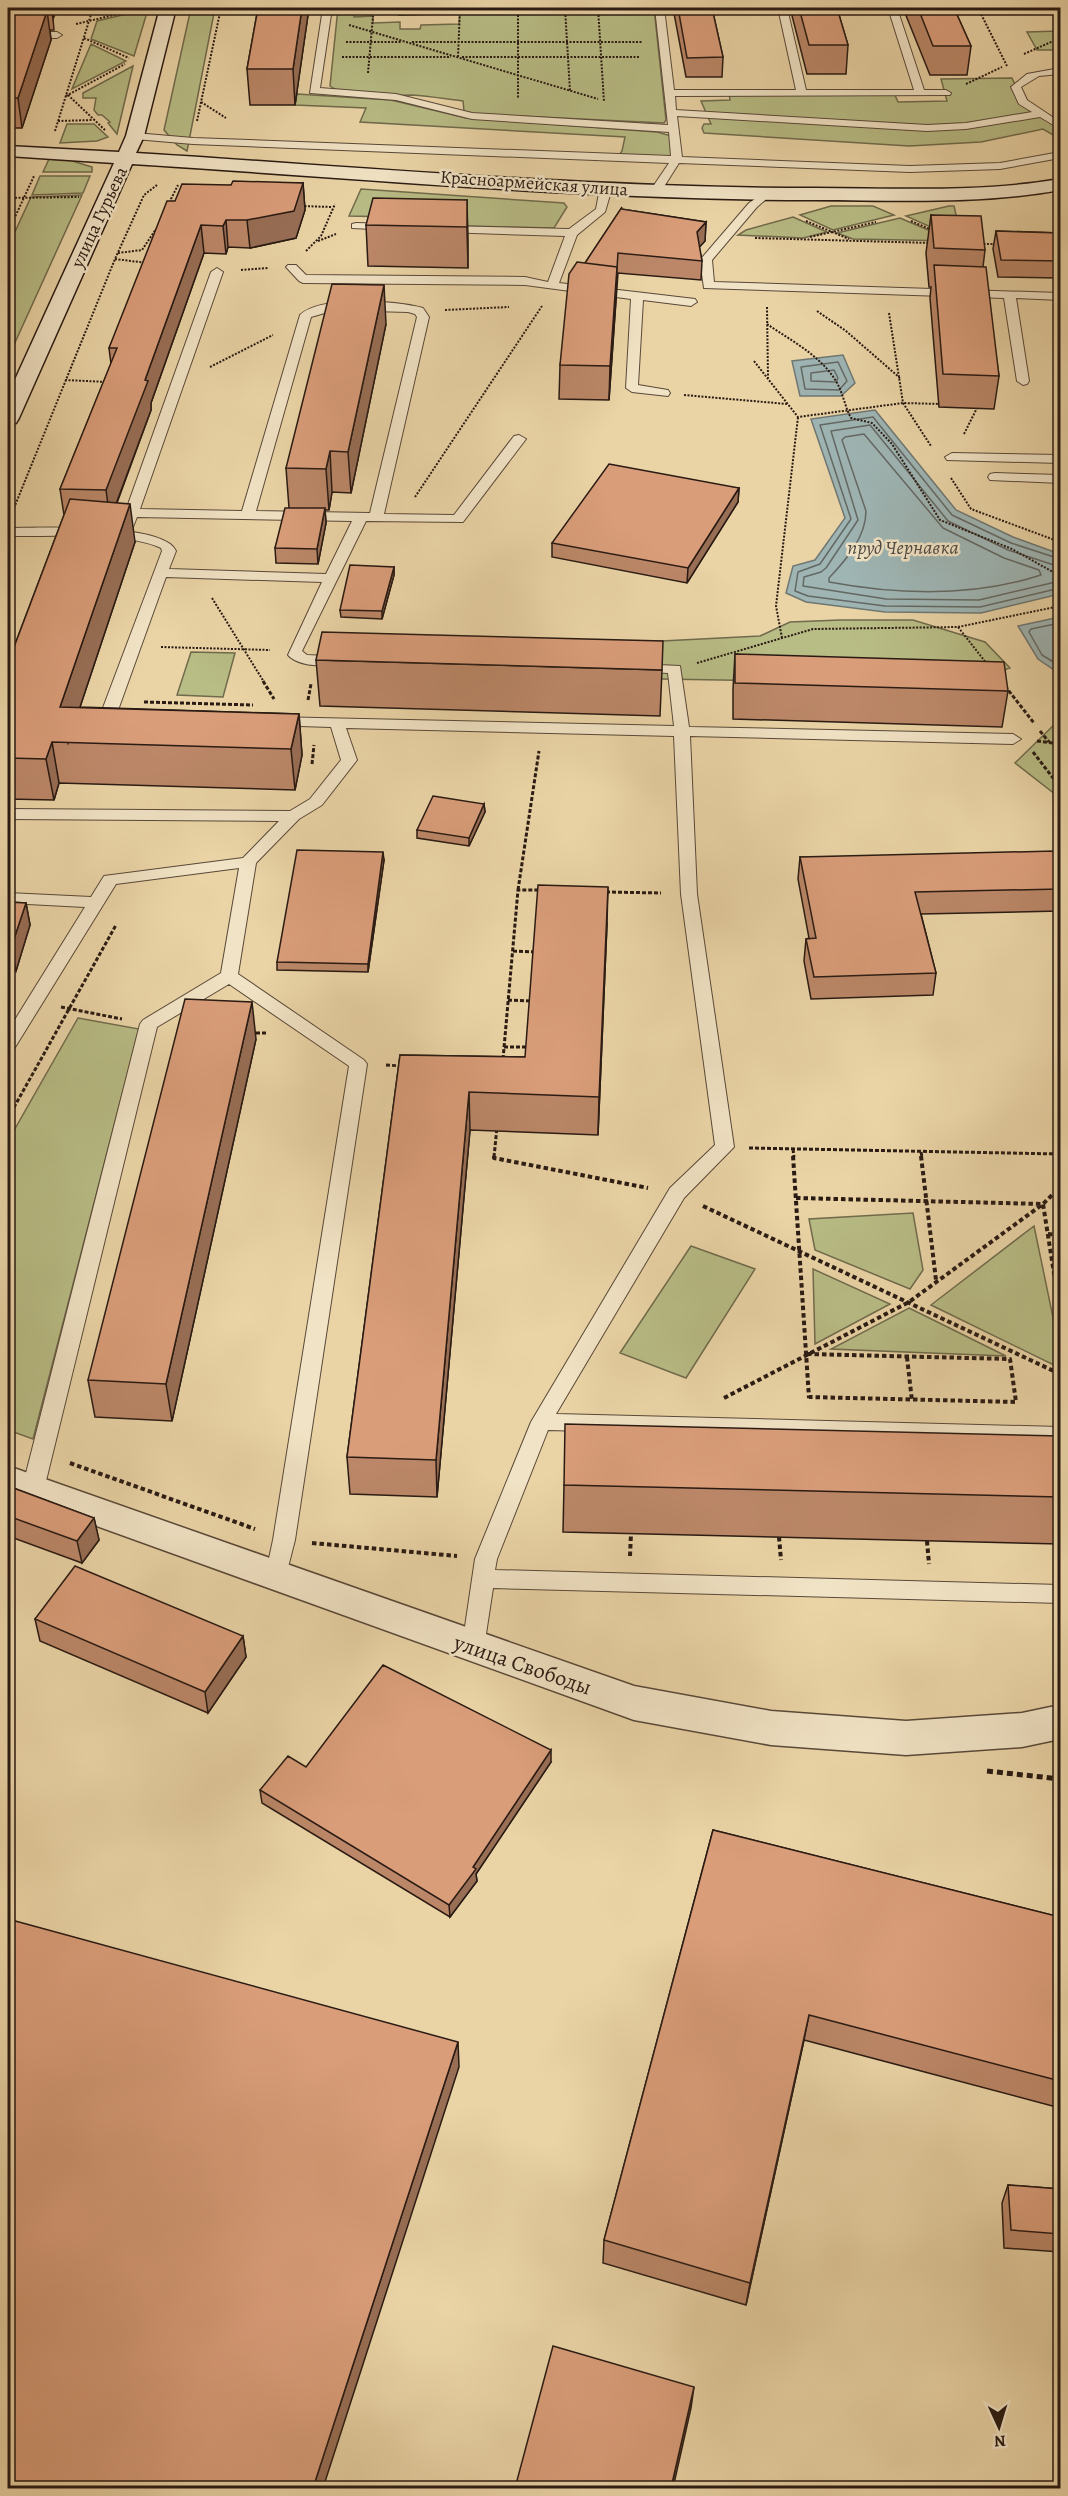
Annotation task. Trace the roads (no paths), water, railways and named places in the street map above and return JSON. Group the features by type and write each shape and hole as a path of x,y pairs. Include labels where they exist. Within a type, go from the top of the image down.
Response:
{"main road":[{"name":"улица Гурьева","path":"8,418 135,136 168,8"},
{"name":"Красноармейская улица","path":"8,151 656,191 765,195 963,194 1030,190 1060,185"},
{"name":"улица Свободы","path":"20,1484 634,1703 771,1728 906,1738 1022,1730 1060,1722"}],"lane":[{"path":"327,8 314,91 396,97 472,116 674,129"},
{"path":"656,191 677,158 659,8"},
{"path":"782,8 802,93"},
{"path":"893,8 920,93"},
{"path":"8,35 57,35"},
{"path":"1060,71 1042,72 1023,79 1016,87 1023,102 1060,126"},
{"path":"670,93 946,93"},
{"path":"672,113 927,128 966,126 1044,115 1060,117"},
{"path":"135,136 193,141 677,158 910,169 1000,166 1060,155"},
{"path":"552,286 572,234 601,210 606,188"},
{"path":"765,195 753,205 706,260 708,285 1060,296"},
{"path":"601,210 616,213"},
{"path":"356,226 401,228"},
{"path":"435,229 572,234"},
{"path":"292,267 303,279 525,281 691,302"},
{"path":"125,534 218,272"},
{"path":"1009,294 1023,381"},
{"path":"637,295 632,388 664,393"},
{"path":"248,515 306,315 334,306 408,308 420,311 423,317 376,517"},
{"path":"132,513 458,519 519,439"},
{"path":"952,457 1060,459"},
{"path":"995,477 1060,479"},
{"path":"352,661 300,658 295,656 295,651 361,517"},
{"path":"8,532 125,534 150,538 167,546 169,551 109,713 112,717 140,719"},
{"path":"161,573 330,578"},
{"path":"473,1647 485,1569 541,1422 677,1193 725,1147 688,894 682,731 675,669 615,668"},
{"path":"254,722 1013,739"},
{"path":"20,1484 42,1453 149,1024 229,976 248,862 293,816 316,802 348,760 337,723"},
{"path":"8,814 293,816"},
{"path":"8,1045 110,880 248,862"},
{"path":"8,898 97,902"},
{"path":"229,976 358,1064 284,1540 276,1577"},
{"path":"541,1422 1060,1435"},
{"path":"485,1569 1060,1594"}],"water":[{"path":"843,355 855,383 841,396 800,396 792,361"},
{"name":"пруд Чернавка","path":"875,410 956,510 1013,537 1060,554 1060,594 981,613 885,612 806,602 786,593 793,566 815,560 845,518 811,419"},
{"path":"1060,617 1060,674 1038,659 1018,626"}]}
